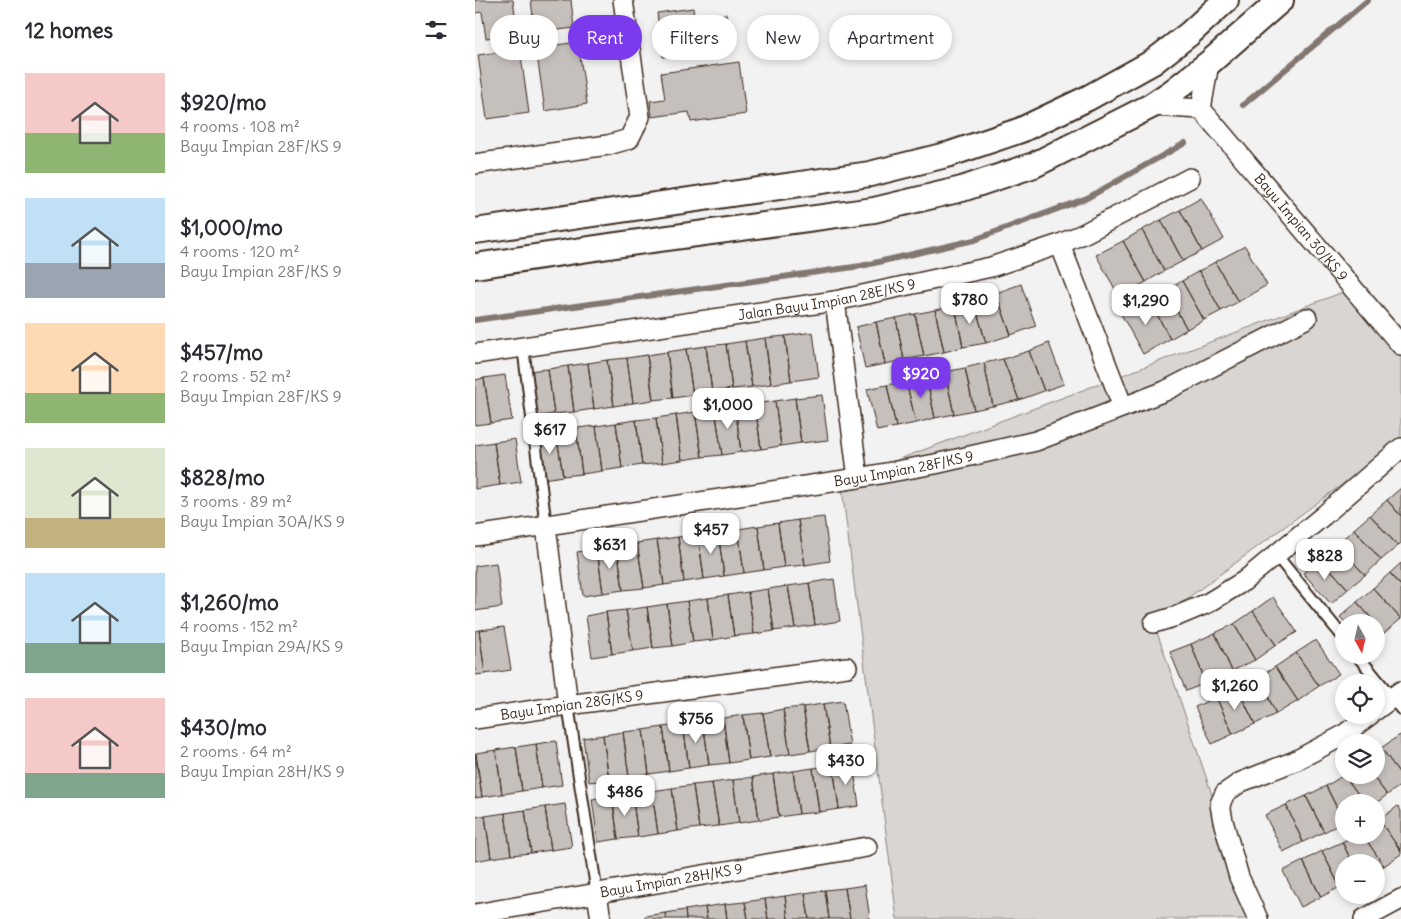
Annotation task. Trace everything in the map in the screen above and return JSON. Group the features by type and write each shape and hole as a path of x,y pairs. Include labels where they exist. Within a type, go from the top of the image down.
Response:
{"street":[{"path":"475,164 608,145 629,139 640,117 623,0"},
{"path":"475,231 870,174 950,154 1021,130 1088,98 1153,62 1189,34 1226,0"},
{"path":"475,266 616,244 875,210 961,189 1033,165 1151,106 1209,63 1281,0"},
{"path":"1151,106 1201,109 1209,63"},
{"name":"Bayu Impian 30/KS 9","path":"1201,109 1401,345"},
{"path":"870,174 875,210"},
{"name":"Jalan Bayu Impian 28E/KS 9","path":"475,354 835,301 991,267 1060,244 1085,233 1190,178"},
{"path":"1060,244 1123,407"},
{"path":"835,301 858,478"},
{"name":"Bayu Impian 28F/KS 9","path":"475,536 858,478 935,464 1036,441 1165,391 1307,318"},
{"path":"1154,623 1208,604 1244,580 1401,448"},
{"path":"546,526 568,705"},
{"name":"Bayu Impian 28G/KS 9","path":"475,719 847,667"},
{"path":"1385,706 1398,700"},
{"path":"1258,919 1239,877 1223,821 1220,804 1225,793 1241,782 1295,761 1334,740 1357,724"},
{"name":"Bayu Impian 28H/KS 9","path":"475,914 867,847"},
{"path":"597,894 601,919"},
{"path":"1364,919 1401,899"}],"lane":[{"path":"523,347 546,526"},
{"path":"1276,555 1335,627"},
{"path":"1365,664 1398,700"},
{"path":"568,705 597,894"}],"shaded area":[{"path":"1354,288 1401,345 1401,441 1154,623 1254,919 897,919 841,481"}],"building":[{"path":"475,0 513,0 515,15 490,15 490,38 486,38 482,12 475,13"},
{"path":"531,0 571,0 573,15 568,15 568,29 558,30 558,15 533,15"},
{"path":"693,8 694,15 657,15 657,13"},
{"path":"568,43 568,60 581,60 587,104 545,111 538,60 558,60 558,45"},
{"path":"490,53 490,60 522,60 529,113 487,119 478,55"},
{"path":"739,62 746,114 691,122 689,112 652,117 650,101 665,99 661,73"},
{"path":"1201,198 1224,239 1202,251 1180,210"},
{"path":"1180,210 1202,251 1183,261 1161,220"},
{"path":"1161,220 1183,261 1164,271 1142,230"},
{"path":"1142,230 1164,271 1146,282 1123,241"},
{"path":"1123,241 1146,282 1119,296 1096,255"},
{"path":"1245,246 1267,285 1238,302 1215,262"},
{"path":"1215,262 1238,302 1221,311 1199,271"},
{"path":"1199,271 1221,311 1204,320 1182,281"},
{"path":"1182,281 1204,320 1187,329 1165,290"},
{"path":"1021,284 1036,326 1011,335 996,293"},
{"path":"1165,290 1187,329 1170,339 1149,299"},
{"path":"996,293 1011,335 986,343 974,302"},
{"path":"1149,299 1170,339 1143,354 1121,314"},
{"path":"974,302 986,343 963,347 955,306"},
{"path":"955,306 963,347 944,352 935,310"},
{"path":"935,310 944,352 924,356 915,314"},
{"path":"915,314 924,356 904,360 896,318"},
{"path":"896,318 904,360 885,364 876,322"},
{"path":"876,322 885,364 865,368 856,327"},
{"path":"813,332 819,377 791,381 785,336"},
{"path":"785,336 791,381 771,384 765,338"},
{"path":"765,338 771,384 752,387 745,341"},
{"path":"745,341 752,387 732,389 726,344"},
{"path":"1049,343 1064,384 1044,391 1029,351"},
{"path":"726,344 732,389 712,392 706,346"},
{"path":"706,346 712,392 693,395 686,349"},
{"path":"686,349 693,395 673,398 667,352"},
{"path":"1029,351 1044,391 1019,400 1003,359"},
{"path":"667,352 673,398 653,400 647,355"},
{"path":"647,355 653,400 633,403 627,358"},
{"path":"627,358 633,403 614,406 607,360"},
{"path":"1003,359 1019,400 993,406 984,363"},
{"path":"607,360 614,406 594,409 588,363"},
{"path":"588,363 594,409 574,412 568,366"},
{"path":"984,363 993,406 974,410 965,368"},
{"path":"568,366 574,412 554,414 548,369"},
{"path":"965,368 974,410 954,414 945,372"},
{"path":"548,369 554,414 535,417 528,371"},
{"path":"945,372 954,414 935,418 926,376"},
{"path":"505,375 512,420 491,423 484,378"},
{"path":"926,376 935,418 916,423 906,381"},
{"path":"484,378 491,423 475,425 475,380"},
{"path":"906,381 916,423 896,427 887,385"},
{"path":"887,385 896,427 877,431 867,389"},
{"path":"822,395 828,440 801,443 795,398"},
{"path":"795,398 801,443 781,446 775,401"},
{"path":"775,401 781,446 761,449 755,404"},
{"path":"755,404 761,449 741,452 735,406"},
{"path":"735,406 741,452 722,455 715,409"},
{"path":"715,409 722,455 702,457 695,412"},
{"path":"695,412 702,457 682,460 676,415"},
{"path":"676,415 682,460 662,463 656,418"},
{"path":"656,418 662,463 642,465 636,420"},
{"path":"636,420 642,465 622,468 616,423"},
{"path":"616,423 622,468 602,471 596,426"},
{"path":"596,426 602,471 582,474 576,428"},
{"path":"576,428 582,474 563,476 556,431"},
{"path":"556,431 563,476 543,479 537,434"},
{"path":"515,439 521,482 500,485 494,442"},
{"path":"494,442 500,485 475,489 475,445"},
{"path":"1401,488 1401,516 1387,500"},
{"path":"1387,500 1401,516 1401,543 1398,546 1370,515"},
{"path":"1370,515 1398,546 1381,560 1354,529"},
{"path":"824,517 830,561 805,565 798,520"},
{"path":"798,520 805,565 784,567 778,523"},
{"path":"778,523 784,567 764,570 758,526"},
{"path":"758,526 764,570 744,573 738,529"},
{"path":"738,529 744,573 724,576 718,532"},
{"path":"1354,529 1381,560 1365,575 1337,544"},
{"path":"718,532 724,576 704,579 698,534"},
{"path":"698,534 704,579 684,582 678,537"},
{"path":"678,537 684,582 664,585 657,540"},
{"path":"657,540 664,585 644,588 637,543"},
{"path":"637,543 644,588 623,590 617,546"},
{"path":"1337,544 1365,575 1348,589 1320,558"},
{"path":"617,546 623,590 603,593 597,549"},
{"path":"597,549 603,593 583,596 577,552"},
{"path":"1320,558 1348,589 1331,604 1303,573"},
{"path":"496,563 502,607 475,611 475,566"},
{"path":"1401,563 1401,586 1390,573"},
{"path":"1390,573 1401,586 1401,619 1373,588"},
{"path":"834,579 840,621 815,625 809,583"},
{"path":"809,583 815,625 795,628 788,586"},
{"path":"788,586 795,628 774,631 768,589"},
{"path":"1373,588 1401,619 1385,632 1385,614 1367,614 1357,602"},
{"path":"768,589 774,631 754,634 748,592"},
{"path":"748,592 754,634 734,636 728,595"},
{"path":"728,595 734,636 713,640 708,598"},
{"path":"1273,597 1297,632 1276,645 1253,611"},
{"path":"708,598 713,640 693,642 687,601"},
{"path":"687,601 693,642 673,646 667,604"},
{"path":"1357,602 1368,614 1343,614"},
{"path":"667,604 673,646 653,648 647,607"},
{"path":"647,607 653,648 633,651 626,610"},
{"path":"626,610 633,651 612,654 606,612"},
{"path":"1253,611 1276,645 1255,660 1234,624"},
{"path":"606,612 612,654 592,657 586,616"},
{"path":"1234,624 1255,660 1232,671 1215,633"},
{"path":"504,627 511,670 485,674 479,630"},
{"path":"479,630 485,674 475,675 475,631"},
{"path":"1215,633 1232,671 1206,683 1191,644"},
{"path":"1316,640 1339,674 1335,674 1335,676 1319,686 1296,653"},
{"path":"1191,644 1206,683 1186,691 1170,652"},
{"path":"1296,653 1319,686 1298,701 1275,667"},
{"path":"1275,667 1298,701 1276,714 1259,677"},
{"path":"1259,677 1276,714 1255,724 1237,687"},
{"path":"1237,687 1255,724 1233,734 1216,697"},
{"path":"1216,697 1233,734 1212,744 1195,707"},
{"path":"843,701 850,745 830,748 823,704"},
{"path":"823,704 830,748 810,751 803,707"},
{"path":"803,707 810,751 790,754 783,709"},
{"path":"783,709 790,754 770,757 763,713"},
{"path":"763,713 770,757 749,760 743,715"},
{"path":"743,715 749,760 729,763 723,718"},
{"path":"723,718 729,763 709,765 703,721"},
{"path":"703,721 709,765 689,768 683,724"},
{"path":"683,724 689,768 669,771 663,727"},
{"path":"663,727 669,771 649,774 643,730"},
{"path":"643,730 649,774 629,777 623,732"},
{"path":"623,732 629,777 609,780 603,735"},
{"path":"603,735 609,780 589,782 583,738"},
{"path":"1401,736 1401,775 1385,753 1385,745"},
{"path":"556,741 562,785 542,788 536,744"},
{"path":"536,744 542,788 522,791 516,747"},
{"path":"516,747 522,791 502,794 496,750"},
{"path":"496,750 502,794 482,797 476,753"},
{"path":"475,753 482,797 475,798"},
{"path":"1385,753 1401,775 1401,785 1387,795 1379,784 1385,784"},
{"path":"853,763 859,806 839,809 833,766"},
{"path":"833,766 839,809 819,812 813,768"},
{"path":"813,768 819,812 799,814 793,771"},
{"path":"793,771 799,814 779,817 773,774"},
{"path":"773,774 779,817 759,820 753,777"},
{"path":"753,777 759,820 739,823 733,780"},
{"path":"733,780 739,823 719,826 712,783"},
{"path":"1335,780 1335,784 1351,784 1358,794 1335,794 1335,804 1326,786"},
{"path":"712,783 719,826 699,828 693,785"},
{"path":"1351,784 1379,784 1387,795 1385,796 1385,794 1358,794"},
{"path":"693,785 699,828 678,831 672,788"},
{"path":"1326,786 1335,804 1335,826 1324,832 1306,796"},
{"path":"672,788 678,831 658,834 652,791"},
{"path":"652,791 658,834 638,837 632,794"},
{"path":"632,794 638,837 618,839 612,796"},
{"path":"612,796 618,839 598,842 592,799"},
{"path":"1306,796 1324,832 1303,842 1286,805"},
{"path":"565,804 572,847 551,850 545,807"},
{"path":"1286,805 1303,842 1283,852 1265,815"},
{"path":"1398,806 1401,811 1401,851 1385,828 1385,816"},
{"path":"545,807 551,850 531,853 525,810"},
{"path":"525,810 531,853 511,855 505,813"},
{"path":"505,813 511,855 491,858 485,816"},
{"path":"485,816 491,858 475,861 475,817"},
{"path":"1385,828 1401,851 1401,854 1385,865 1385,854 1376,854 1369,844 1385,844"},
{"path":"1338,844 1343,844 1348,854 1335,854 1335,877 1322,851"},
{"path":"1343,844 1369,844 1376,854 1348,854"},
{"path":"1322,851 1335,877 1335,890 1321,897 1303,861"},
{"path":"1303,861 1321,897 1301,907 1283,871"},
{"path":"865,885 870,919 850,919 845,888"},
{"path":"845,888 850,919 829,919 825,890"},
{"path":"825,890 829,919 809,919 805,893"},
{"path":"805,893 809,919 788,919 785,896"},
{"path":"785,896 788,919 768,919 765,899"},
{"path":"765,899 768,919 748,919 745,902"},
{"path":"745,902 748,919 727,919 725,904"},
{"path":"725,904 727,919 707,919 705,907"},
{"path":"705,907 707,919 686,919 685,910"},
{"path":"685,910 686,919 666,919 665,913"},
{"path":"665,913 666,919 645,919 645,916"}],"waterway":[{"path":"1243,105 1368,0"},
{"path":"475,320 861,266 974,240 1087,198 1185,143"}]}
